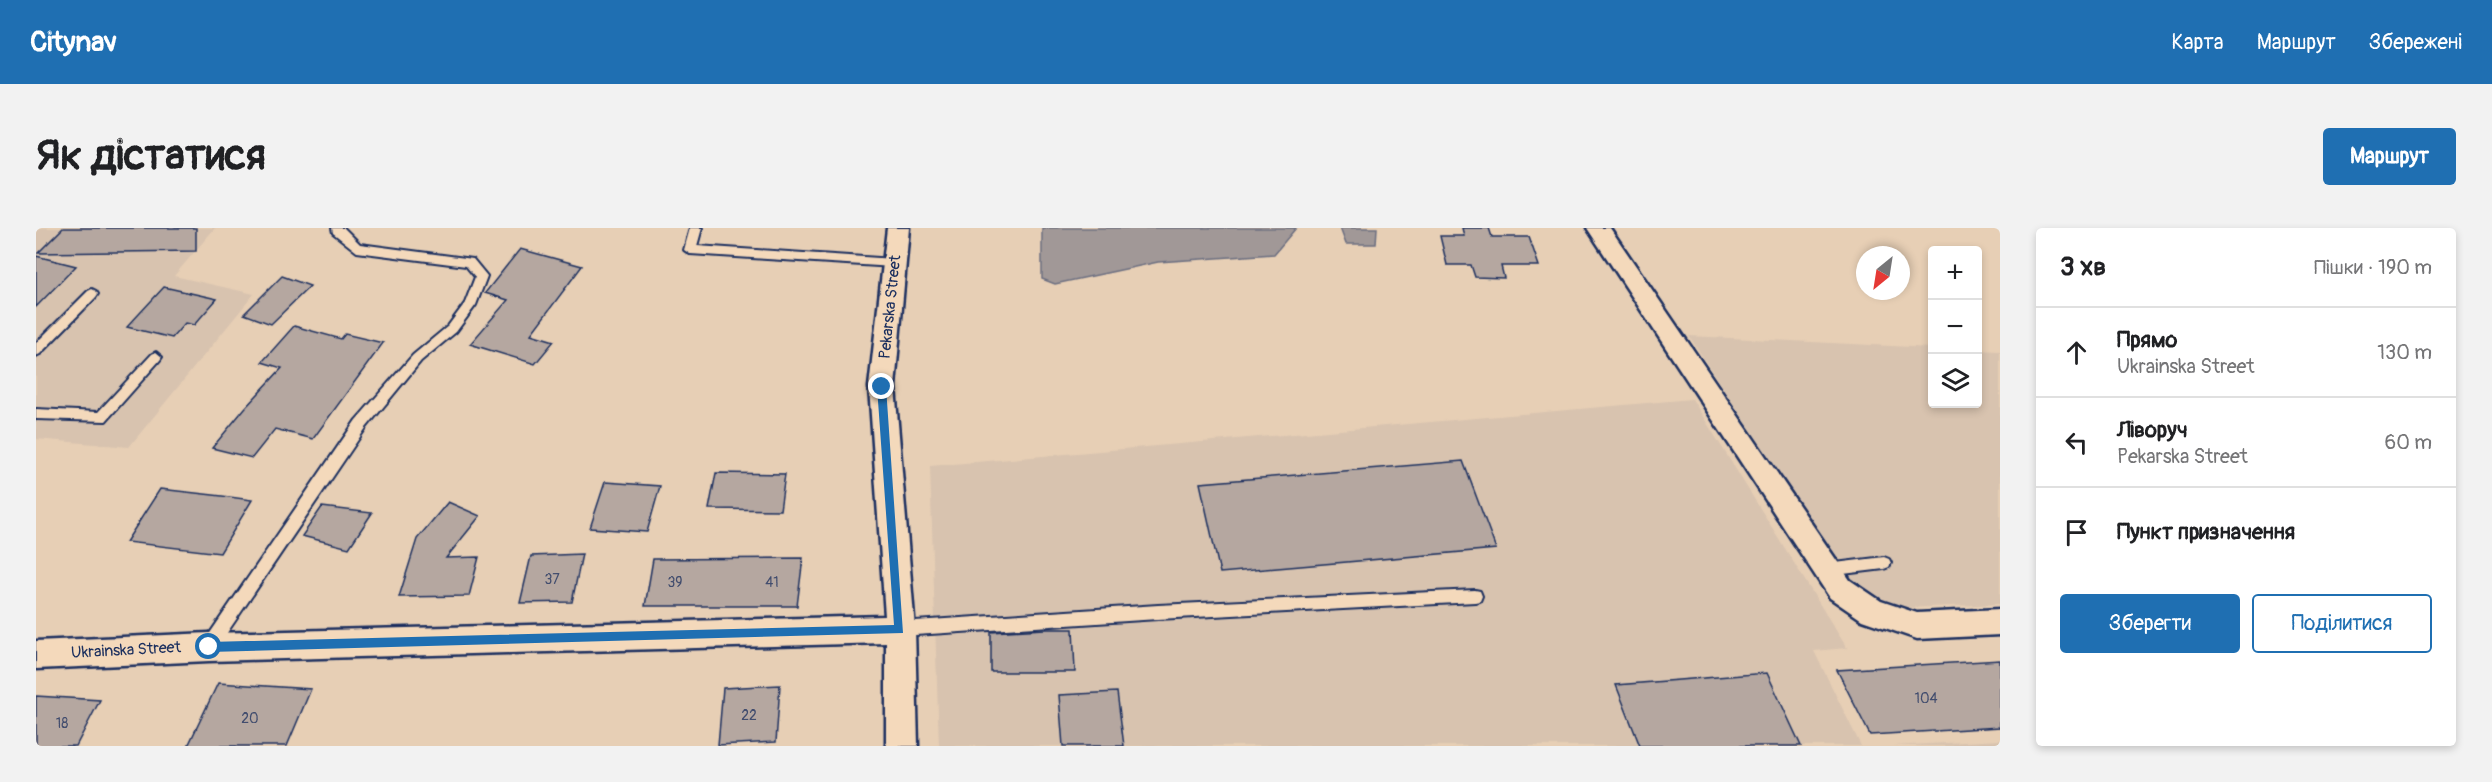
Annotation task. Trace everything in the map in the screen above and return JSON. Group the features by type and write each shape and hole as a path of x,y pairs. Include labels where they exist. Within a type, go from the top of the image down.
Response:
{"street":[{"name":"Pekarska Street","path":"898,228 882,387 900,629 902,746"},
{"path":"1598,228 1840,589 1872,611 1917,626 2000,622"},
{"name":"Ukrainska Street","path":"36,655 209,647 900,629"}],"lane":[{"path":"209,647 362,424 417,358 452,329 470,305 481,276 469,262 357,248 337,230 338,228"},
{"path":"696,228 690,250 894,263"},
{"path":"36,351 92,294"},
{"path":"36,414 101,417 156,357"},
{"path":"1827,570 1884,563"},
{"path":"900,629 1158,612 1475,596"}],"shaded area":[{"path":"42,228 215,228 174,276 254,294 129,447 36,439 36,231"},
{"path":"1042,228 1296,228 1274,254 1158,262 1055,284 1042,279"},
{"path":"1340,228 1377,228 1376,244 1346,244"},
{"path":"1689,336 1928,348 1928,408 1982,408 1982,350 2000,351 2000,604 1903,608 1863,594 1843,575"},
{"path":"1692,399 1847,648 1814,651 1861,746 939,746 930,466"},
{"path":"2000,740 2000,746 1893,746"}],"building":[{"path":"63,228 196,228 196,251 38,253"},
{"path":"1462,228 1489,228 1492,237 1529,237 1539,266 1501,266 1504,278 1475,277 1471,265 1447,265 1440,236 1464,236"},
{"path":"520,249 582,266 531,334 554,341 535,364 470,344 508,300 485,293"},
{"path":"36,256 76,266 36,307"},
{"path":"282,276 310,286 271,324 244,314"},
{"path":"164,287 217,299 194,325 185,323 172,338 127,327"},
{"path":"294,326 341,339 345,334 383,343 313,439 275,429 252,458 212,448 282,368 262,362"},
{"path":"1463,461 1496,549 1220,573 1200,483"},
{"path":"716,473 785,474 780,510 709,509"},
{"path":"605,482 660,486 647,532 590,528"},
{"path":"160,489 252,500 220,553 126,542"},
{"path":"448,502 480,516 446,558 479,557 469,596 399,597 417,539"},
{"path":"322,507 372,513 349,548 302,536"},
{"path":"582,554 572,602 520,603 531,556"},
{"path":"803,558 797,606 645,606 653,559"},
{"path":"1073,629 1075,672 991,672 991,632"},
{"path":"2000,660 2000,727 1870,735 1837,670"},
{"path":"1767,673 1801,746 1640,746 1616,685"},
{"path":"218,683 311,689 287,746 188,746"},
{"path":"780,685 776,742 718,745 723,688"},
{"path":"1117,692 1124,746 1063,746 1059,695"},
{"path":"36,696 100,700 76,746 36,746"}],"route":[{"path":"209,647 900,629 882,387"}]}
